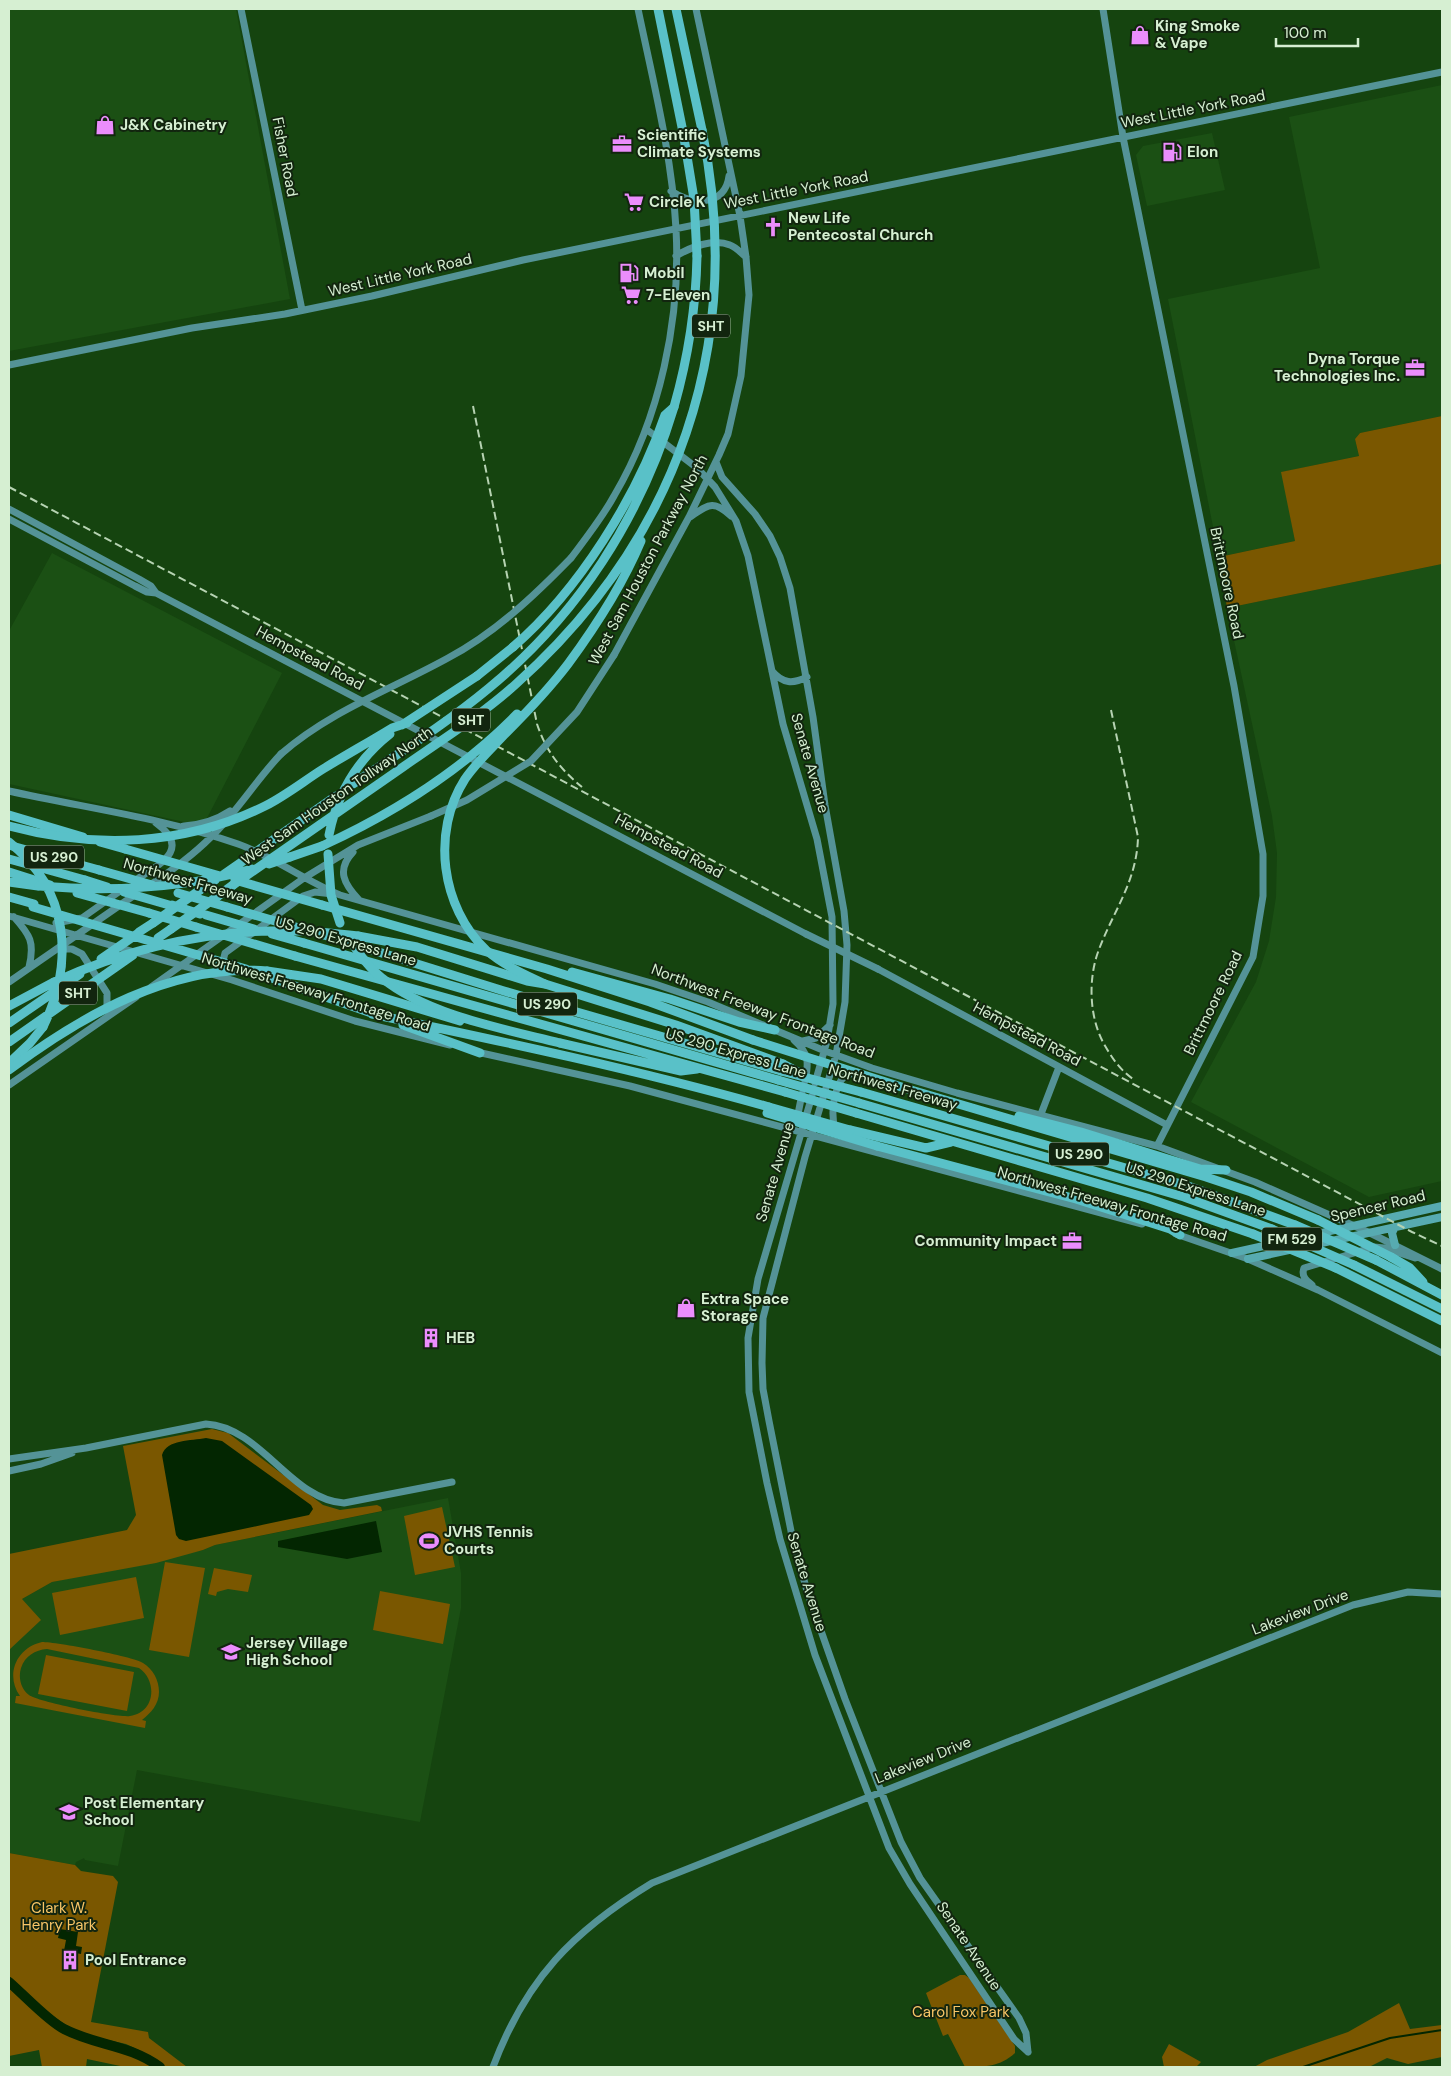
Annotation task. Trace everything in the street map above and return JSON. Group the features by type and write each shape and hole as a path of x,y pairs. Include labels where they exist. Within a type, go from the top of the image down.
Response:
{"highway":[{"name":"West Sam Houston Tollway North","path":"9,1023 456,713 513,667 568,609 614,544 651,473 674,407 690,339 697,269 694,199 683,132 658,9"},
{"name":"West Sam Houston Tollway North","path":"9,1042 475,717 514,686 569,632 598,598 653,514 672,470 694,409 709,340 713,311 715,231 711,181 676,9"},
{"path":"674,407 665,415 645,465 615,521 590,558 548,613 520,642 490,667 382,740 356,770 341,796 334,815 328,844 328,870 331,894 340,923 350,940 367,964 382,978 406,995 477,1021 560,1043 681,1071 702,1068"},
{"path":"545,984 506,964 487,950 465,922 452,896 446,872 444,853 450,810 464,781 474,767 543,694 578,649 630,566 653,514"},
{"path":"9,882 75,889 115,890 194,883 265,866 353,832 414,797 462,763 487,742 535,694 607,604"},
{"path":"9,826 40,835 100,841 137,841 208,829 267,805 383,733 406,723"},
{"path":"9,814 125,849 547,969 650,1002 753,1040 911,1090 1206,1177 1251,1192 1318,1220 1410,1268 1426,1286"},
{"path":"9,843 32,864 44,880 56,906 63,934 63,957 53,1006 43,1027 9,1063"},
{"name":"Northwest Freeway","path":"9,843 314,932 780,1076 856,1113 1176,1206 1253,1234 1336,1268 1442,1321"},
{"name":"US 290 Express Lane","path":"9,858 304,943 780,1076 858,1103 1184,1197 1272,1229 1354,1264 1442,1309"},
{"name":"Northwest Freeway","path":"9,872 295,956 702,1068 807,1077 1188,1186 1295,1225 1376,1260 1442,1295"},
{"path":"9,896 33,906"},
{"path":"9,901 33,906 217,959 480,1053"},
{"path":"9,1006 74,973 135,951 208,936 261,931 305,931 358,936 417,947 545,984 676,1025 780,1076"},
{"path":"547,969 576,972 670,999 738,1022 775,1030"},
{"path":"9,1070 56,1036 129,998 197,976 224,972 259,970 321,979 460,1021 477,1021"},
{"path":"372,1014 540,1049 643,1073 768,1110 877,1146 1076,1199 1170,1229 1180,1235"},
{"path":"940,1099 963,1102 1081,1132 1200,1169 1226,1170"},
{"path":"768,1110 926,1148 953,1142"}],"main road":[{"name":"Fisher Road","path":"241,9 302,310"},
{"path":"9,982 54,949 170,872 212,836 260,776 281,754 314,728 335,715 476,642 528,602 571,558 615,495 646,428 664,367 674,300 676,228 667,149 638,9"},
{"name":"West Sam Houston Parkway North","path":"9,1085 304,878 358,846 467,800 531,761 577,712 614,655 689,517 716,462 728,434 741,376 749,295 746,257 740,216 696,9"},
{"name":"Brittmoore Road","path":"1103,9 1123,137 1234,686 1263,854 1263,896 1253,957 1157,1146"},
{"name":"West Little York Road","path":"9,365 415,287 523,260 1442,72"},
{"path":"671,191 682,198 698,201 715,198 726,189 730,171"},
{"path":"676,256 696,246 709,243 723,243 731,245 746,257"},
{"name":"Senate Avenue","path":"646,428 708,479 736,520 748,556 783,724 817,839 832,918 833,1004 825,1051 758,1279 753,1302 748,1348 749,1392 782,1548 815,1655 889,1848 910,1884 1014,2039 1028,2052 1026,2033 1019,2018 920,1878 901,1842 845,1699 807,1591 792,1536 763,1390 763,1318 836,1055 845,1002 846,936 807,678 790,588 780,557 770,536 722,477 716,462"},
{"path":"689,517 705,506 712,505 720,506 736,520"},
{"name":"Hempstead Road","path":"9,509 145,582 156,593"},
{"name":"Hempstead Road","path":"9,519 135,586 148,592 156,593 806,934 878,969 1167,1125"},
{"path":"772,671 779,678 788,682 796,682 807,678"},
{"name":"Northwest Freeway Frontage Road","path":"9,791 154,821 212,836 256,851 304,878 340,895 655,984 708,1002 825,1051 872,1068 957,1093 1157,1146 1226,1170 1368,1232 1442,1269"},
{"path":"174,826 206,823 220,818 236,807"},
{"path":"43,925 69,922 82,918 162,862 171,853 173,843 167,831 154,821"},
{"path":"358,846 345,862 343,876 347,888 359,900"},
{"path":"232,980 223,969 222,962 225,953 303,896 315,892 340,895"},
{"path":"11,916 27,932 31,939 32,956 30,967"},
{"name":"Northwest Freeway Frontage Road","path":"11,916 232,980 355,1021 480,1053 630,1086 1180,1235 1232,1252 1318,1290 1442,1353"},
{"path":"54,949 72,948 82,954 107,993 108,1004 104,1020"},
{"path":"803,1042 816,1038 830,1024"},
{"path":"770,1124 789,1120 798,1114 808,1068 804,1048 789,1036"},
{"path":"1041,1114 1060,1067"},
{"path":"854,1148 834,1129 832,1114 842,1079 854,1072 872,1068"},
{"name":"Spencer Road","path":"1232,1252 1442,1206"},
{"name":"Spencer Road","path":"1248,1259 1442,1217"},
{"path":"1395,1227 1392,1233 1395,1245"},
{"path":"1318,1290 1305,1280 1304,1268 1374,1247 1384,1248 1434,1264"},
{"path":"9,1459 86,1448 206,1424 220,1425 233,1431 325,1500 344,1503 452,1482"},
{"path":"9,1471 41,1464 86,1448"},
{"name":"Lakeview Drive","path":"493,2067 508,2029 536,1983 570,1943 589,1925 619,1903 652,1883 1353,1605 1408,1592 1442,1594"}],"shaded area":[{"path":"9,9 236,9 290,299 9,351"},
{"path":"1442,85 1442,416 1360,433 1355,439 1359,456 1282,472 1295,541 1219,557 1168,299 1320,268 1289,117"},
{"path":"1212,133 1225,190 1147,206 1136,155 1143,146"},
{"path":"52,553 282,673 206,820 189,823 9,784 9,631"},
{"path":"1442,564 1442,1181 1369,1197 1191,1102 1256,982 1269,941 1276,897 1277,853 1272,816 1227,608"},
{"path":"206,1438 222,1441 311,1505 313,1509 309,1515 186,1541 179,1539 176,1535 162,1455 174,1443"},
{"name":"Jersey Village High School","path":"448,1498 461,1573 461,1608 420,1822 137,1770 118,1866 85,1860 84,1858 76,1862 75,1865 9,1853 9,1594 22,1599 52,1582 203,1550 215,1545"},
{"path":"376,1521 382,1552 347,1559 278,1547 278,1541"},
{"path":"60,1929 78,1932 76,1946 82,1947 81,1954 64,1951 66,1940 58,1938"}],"green space":[{"path":"1442,416 1442,564 1227,608 1219,557 1295,541 1281,472 1359,456 1355,439 1360,433"},
{"path":"212,1429 228,1433 323,1505 340,1510 377,1505 381,1507 382,1511 215,1545 156,1563 52,1582 22,1599 41,1620 9,1650 9,1554 127,1530 136,1515 123,1446"},
{"name":"JVHS Tennis Courts","path":"442,1507 455,1567 415,1575 404,1516"},
{"path":"165,1562 205,1568 189,1657 149,1650"},
{"path":"214,1568 252,1575 248,1592 228,1589 217,1592 216,1596 208,1594"},
{"path":"136,1577 144,1618 60,1635 52,1593"},
{"path":"380,1591 450,1604 443,1644 373,1630"},
{"path":"42,1642 77,1647 110,1653 147,1665 157,1679 159,1692 154,1708 142,1720 146,1721 145,1728 15,1703 16,1696 20,1696 13,1680 16,1663 25,1650","holes":["47,1649 139,1668 149,1681 151,1696 145,1709 138,1714 130,1716 95,1712 35,1698 26,1693 20,1679 21,1668 28,1657 35,1652"]},
{"path":"46,1655 134,1672 127,1711 38,1694"},
{"name":"Clark W. Henry Park","path":"9,1853 75,1865 81,1871 113,1876 118,1882 91,2022 148,2032 149,2038 187,2067 165,2067 126,2044 78,2033 44,2010 9,1976"},
{"name":"Carol Fox Park","path":"960,1975 965,1975 969,1978 1015,2046 1015,2053 998,2064 965,2067 948,2034 943,2036 926,1993"},
{"path":"9,1984 52,2026 60,2031 78,2039 133,2056 153,2067 125,2067 87,2059 86,2067 42,2067 39,2050 9,2056"},
{"path":"1399,2003 1410,2029 1442,2025 1442,2057 1408,2064 1387,2058 1369,2067 1254,2067 1267,2060 1348,2032"},
{"path":"1169,2044 1201,2062 1196,2067 1164,2067 1162,2057"}],"waterway":[{"path":"9,1982 44,2014 64,2029 76,2035 124,2049 148,2059 160,2067"},
{"path":"1303,2067 1390,2038 1442,2030"}],"railway":[{"path":"473,406 537,724 549,751 567,773 582,787"},
{"path":"9,487 1412,1232 1442,1246"},
{"path":"1111,710 1138,837 1137,854 1128,884 1097,955 1092,977 1092,1001 1099,1034 1104,1044 1124,1072 1133,1079"}],"place":[{"name":"King Smoke & Vape","path":"1140,35"},
{"name":"J&K Cabinetry","path":"105,125"},
{"name":"Scientific Climate Systems","path":"622,144"},
{"name":"Elon","path":"1172,152"},
{"name":"Circle K","path":"634,202"},
{"name":"New Life Pentecostal Church","path":"773,227"},
{"name":"Mobil","path":"629,273"},
{"name":"7-Eleven","path":"631,295"},
{"name":"Dyna Torque Technologies Inc.","path":"1415,368"},
{"name":"Community Impact","path":"1072,1241"},
{"name":"Extra Space Storage","path":"686,1308"},
{"name":"HEB","path":"431,1338"},
{"name":"JVHS Tennis Courts","path":"429,1541"},
{"name":"Jersey Village High School","path":"231,1652"},
{"name":"Post Elementary School","path":"69,1812"},
{"name":"Pool Entrance","path":"70,1960"}]}
